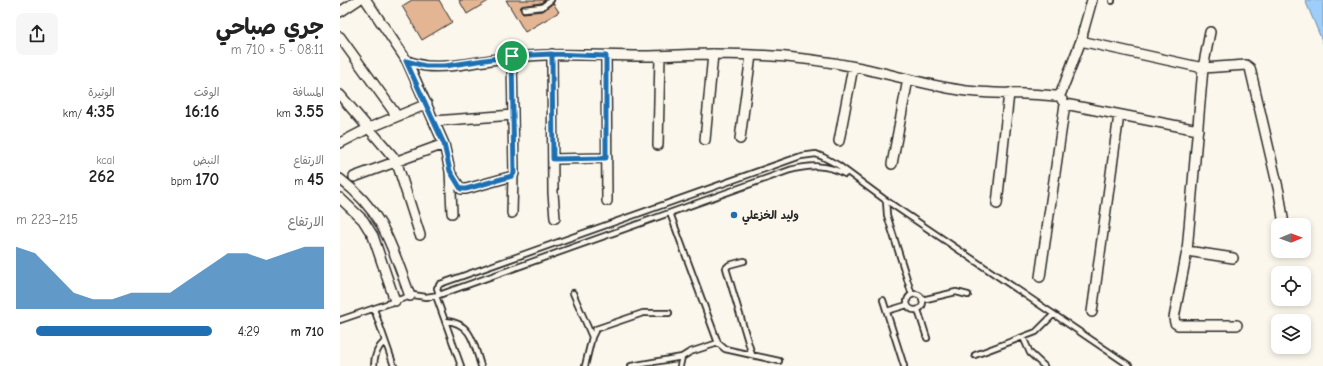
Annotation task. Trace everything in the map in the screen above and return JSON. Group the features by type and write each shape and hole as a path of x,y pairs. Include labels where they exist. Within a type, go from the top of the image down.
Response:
{"street":[{"path":"340,12 358,0"},
{"path":"366,0 406,61 444,144 450,171 452,213"},
{"path":"1058,96 1066,81 1082,38 1092,0"},
{"path":"1210,32 1203,68 1187,251 1174,318 1175,323 1178,324 1237,325"},
{"path":"340,37 397,116"},
{"path":"1082,38 1086,42 1203,68 1246,65 1250,68 1279,192 1283,218"},
{"path":"406,61 425,66 445,66 512,56 552,54 606,56 713,54 797,58 853,67 958,90 980,93 1058,96 1065,104 1198,130"},
{"path":"552,54 555,218"},
{"path":"705,140 713,54"},
{"path":"740,139 751,55"},
{"path":"512,56 514,173 512,176 512,213"},
{"path":"606,56 607,201"},
{"path":"658,145 660,56"},
{"path":"839,141 853,67"},
{"path":"892,164 908,79"},
{"path":"997,204 1009,93"},
{"path":"340,95 396,160 420,235"},
{"path":"340,143 369,128 427,104"},
{"path":"1040,277 1065,104"},
{"path":"434,121 513,115"},
{"path":"1092,312 1119,115"},
{"path":"354,177 396,160 444,144"},
{"path":"553,159 606,158"},
{"path":"450,171 461,189 466,189 512,176"},
{"path":"340,179 363,198 376,214 385,230 410,296"},
{"path":"340,198 363,220 373,236 396,301"},
{"path":"1187,251 1233,258"}],"lane":[{"path":"524,9 542,7 551,0"},
{"path":"461,366 438,296 437,288 440,284 809,154 823,157 838,165 886,201 1130,366"},
{"path":"340,320 410,296 438,296 803,167 822,165 830,167 855,179"},
{"path":"886,201 887,215 912,295"},
{"path":"670,213 718,343 725,349 779,361"},
{"path":"744,260 729,265 726,268 752,355"},
{"path":"922,300 956,292 968,295"},
{"path":"573,293 592,337"},
{"path":"912,295 916,295 922,300"},
{"path":"907,305 907,301 912,295"},
{"path":"883,300 904,366"},
{"path":"918,310 922,306 922,300"},
{"path":"907,305 914,310 918,310"},
{"path":"887,311 907,305"},
{"path":"374,309 394,366"},
{"path":"918,310 927,338"},
{"path":"585,366 592,337 596,329 642,313 669,313"},
{"path":"975,355 1036,332 1053,315"},
{"path":"445,321 456,322 470,333 481,366"},
{"path":"1023,337 1030,353 1044,366"},
{"path":"374,366 377,350 385,341"},
{"path":"631,366 682,356 718,343"},
{"path":"680,366 682,356"}],"water":[{"path":"1305,0 1323,0 1323,43"}],"building":[{"path":"412,0 439,0 452,22 422,40 402,6"},
{"path":"459,0 490,0 467,14"},
{"path":"506,0 545,0 541,3 522,6 520,9 523,13 543,11 553,3 559,12 525,32"}],"place":[{"name":"وليد الخزعلي","path":"734,215"}],"route":[{"path":"512,56 514,173 512,176 466,189 461,189 450,171 444,144 406,61 425,66 445,66 512,56 552,54 553,159 606,158 606,56 552,54 512,56"}]}
